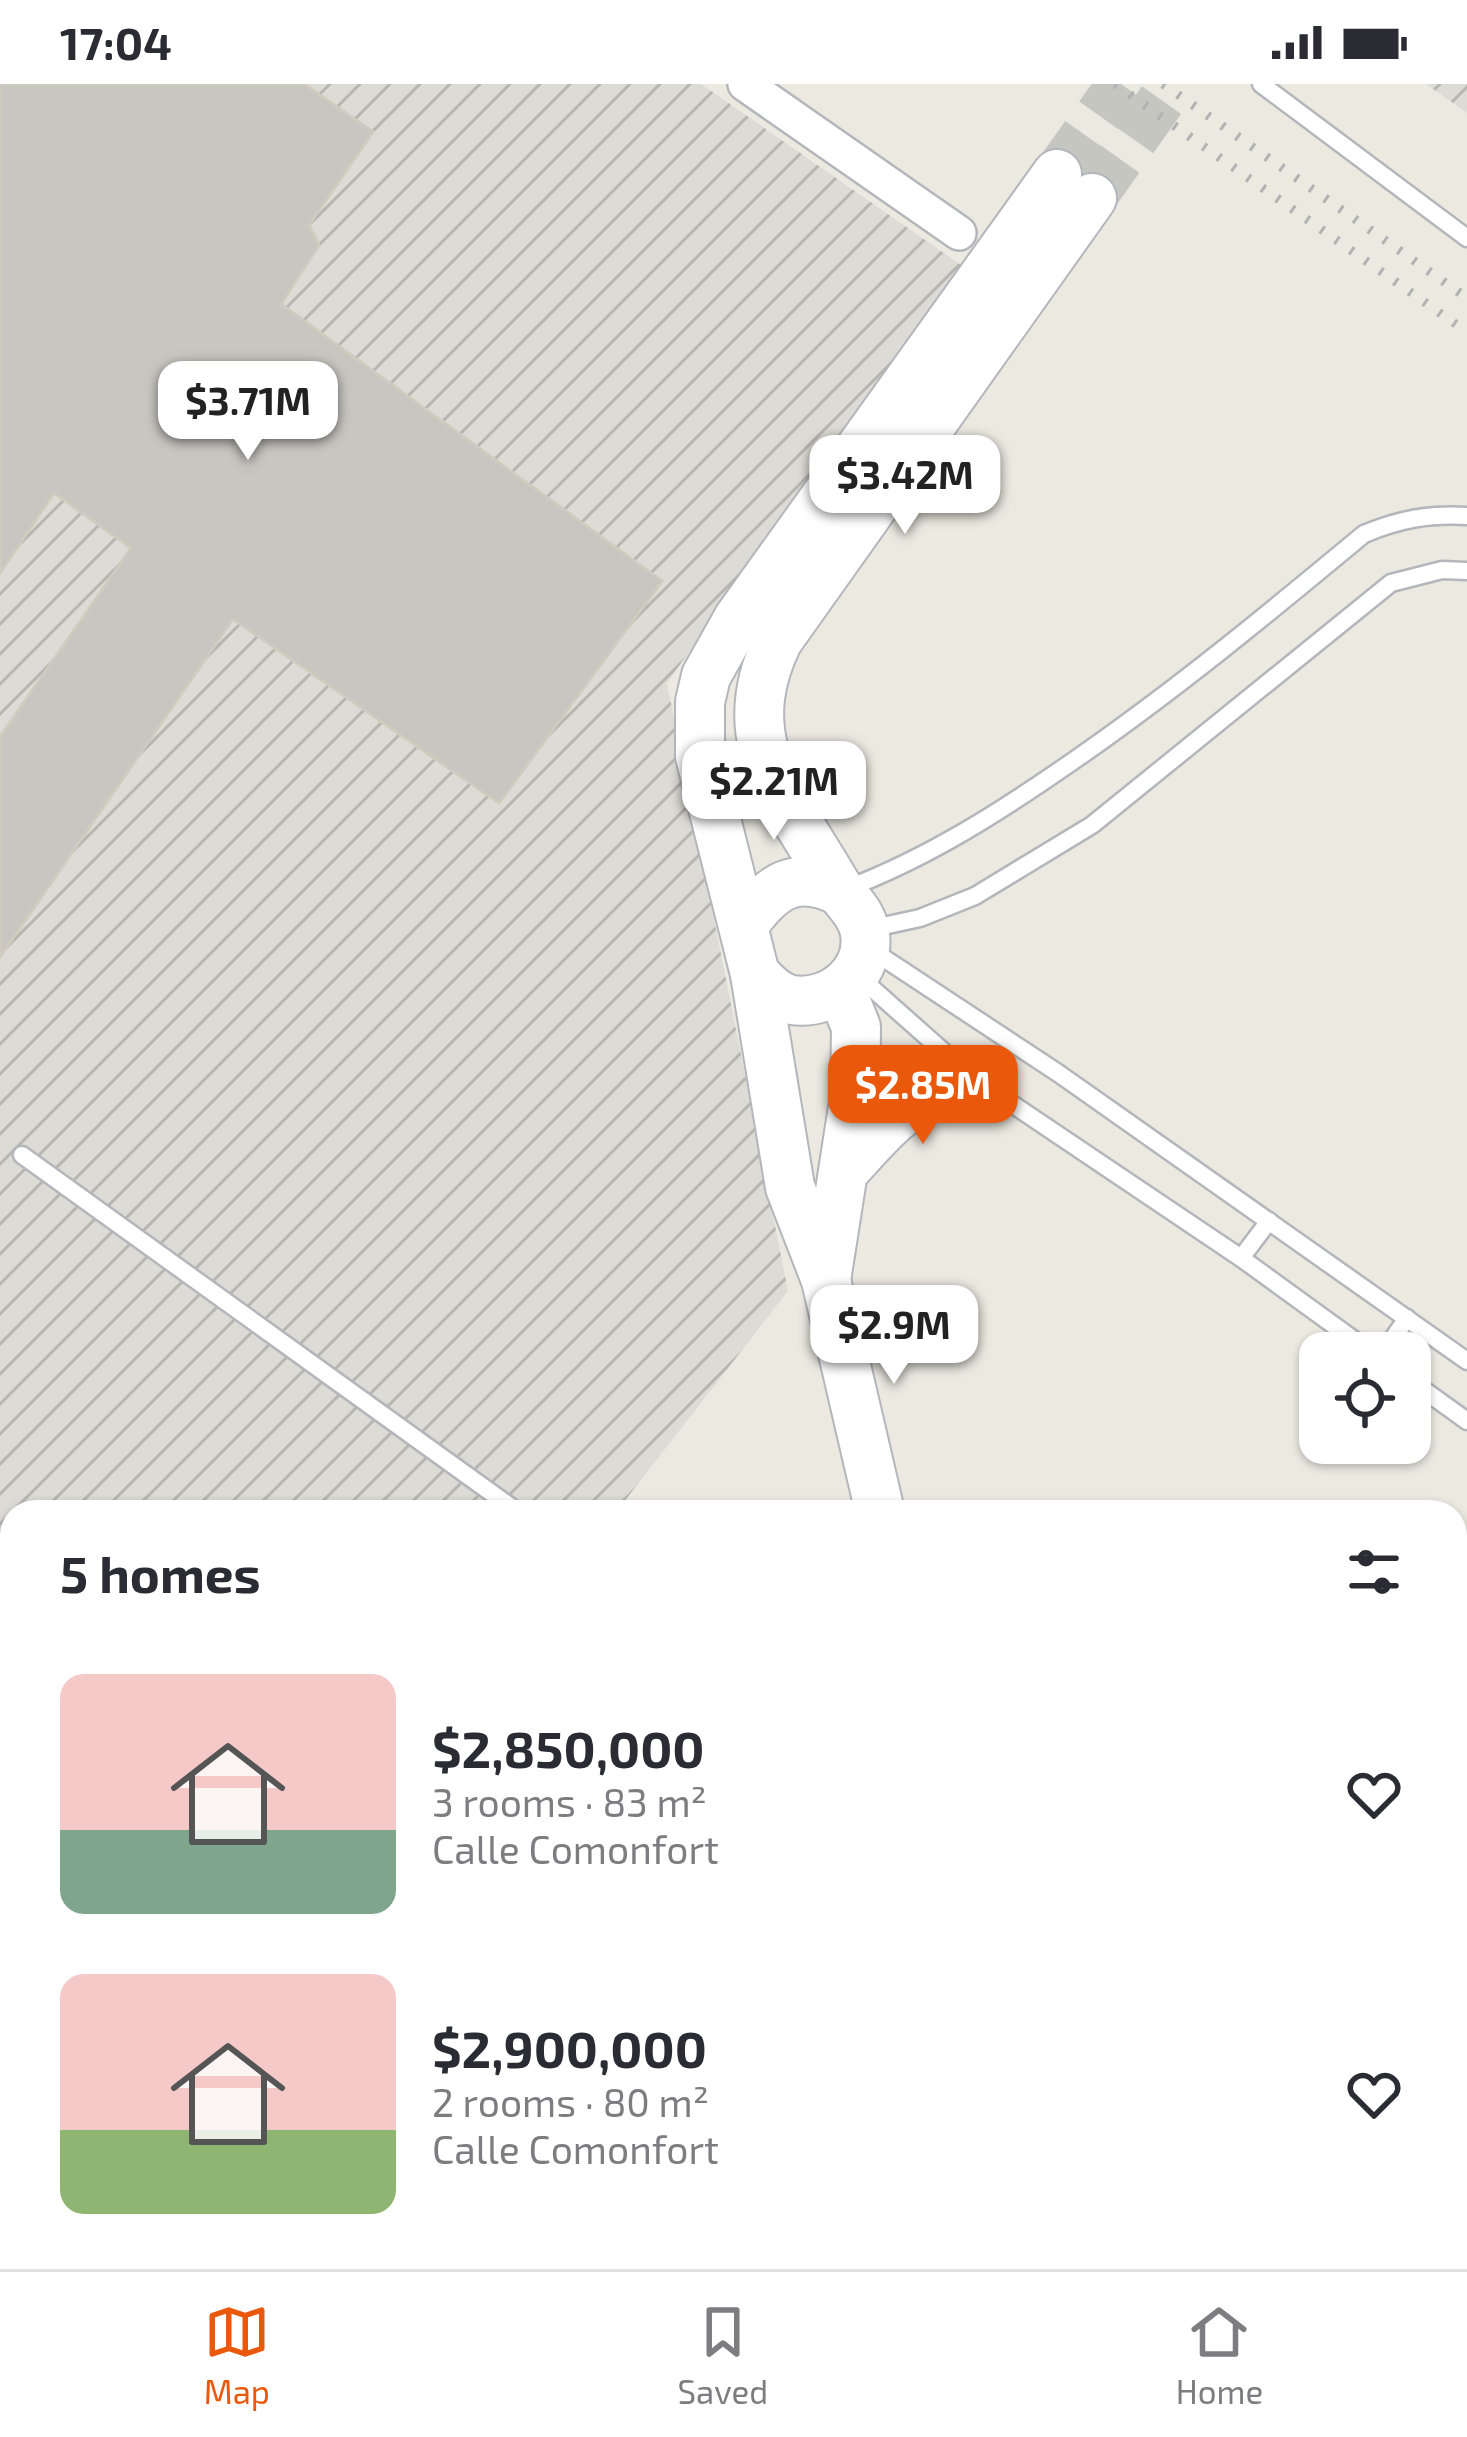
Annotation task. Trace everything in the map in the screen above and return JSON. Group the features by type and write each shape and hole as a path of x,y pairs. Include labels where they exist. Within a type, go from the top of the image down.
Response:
{"main road":[{"path":"826,1280 855,1095 853,946 760,745 756,718 762,671 1074,186 738,619 711,664 700,702 700,756 745,923 790,1187 826,1280 877,1500"},
{"path":"745,923 764,897 789,883 811,881 853,946"},
{"path":"755,974 773,993 792,1000 822,999 853,946"},
{"path":"844,1171 899,1110 934,1090 972,1077"}],"street":[{"path":"745,84 959,233"}],"lane":[{"path":"1261,84 1467,238"},
{"path":"853,946 902,868 996,815 1174,691 1364,534 1430,514 1467,516"},
{"path":"853,946 975,896 1092,825 1391,583 1442,570 1467,571"},
{"path":"853,946 972,1077 1343,1332"},
{"path":"853,946 1058,1072 1467,1361"},
{"path":"22,1155 501,1500"},
{"path":"1241,1258 1269,1221"},
{"path":"1396,1332 1406,1318"},
{"path":"1431,1395 1467,1421"}],"shaded area":[{"path":"0,84 701,84 961,265 667,683 788,1291 625,1500 0,1500"},
{"path":"1426,84 1467,84 1467,113"}],"building":[{"path":"0,84 304,84 373,132 309,225 319,245 281,304 662,581 499,803 233,619 0,957 0,737 131,548 54,493 0,573"}],"tunnel":[{"path":"1057,174 1121,84"},
{"path":"1092,198 1173,84"}],"railway":[{"path":"1115,84 1467,332"},
{"path":"1163,84 1467,298"}]}
